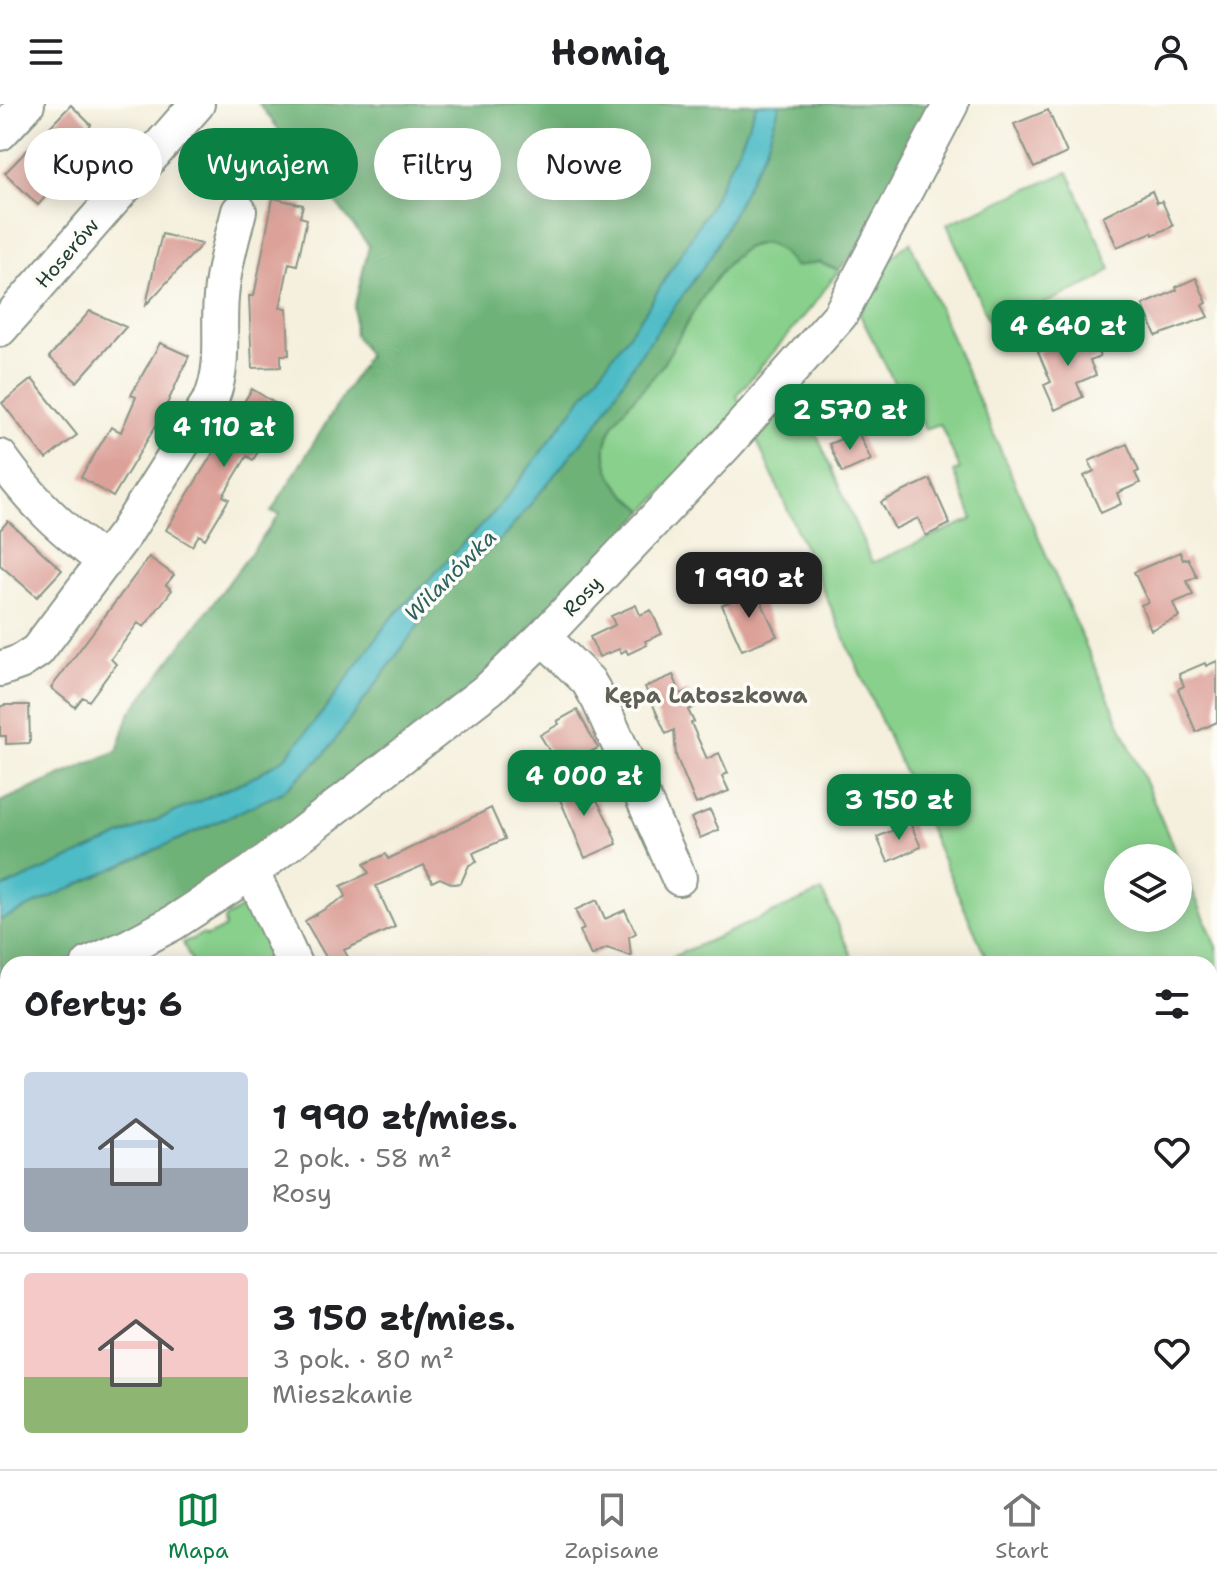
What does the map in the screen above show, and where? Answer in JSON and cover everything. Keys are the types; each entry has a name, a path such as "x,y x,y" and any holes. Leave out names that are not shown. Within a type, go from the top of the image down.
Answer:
{"street":[{"path":"0,133 27,104"},
{"name":"Hoserów","path":"0,329 197,104"},
{"name":"Rosy","path":"107,956 173,923 252,872 490,688 543,637 727,443 840,315 951,104"},
{"path":"0,669 20,662 37,651 105,562 185,443 216,387 222,360 221,298 239,211"},
{"path":"0,457 20,485 55,523 105,562"},
{"path":"543,637 588,681 599,700 679,878"},
{"path":"252,872 290,956"}],"green space":[{"path":"259,104 757,104 709,208 645,312 499,507 388,622 286,757 250,779 0,889 0,802 117,751 129,715 280,514 271,512 368,355 354,334 354,308 369,246 333,200 358,200 358,128 278,128"},
{"path":"780,104 938,104 856,250 839,270 818,262 795,267 776,248 764,243 750,246 725,267 701,300 661,367 620,414 609,434 606,457 611,475 645,511 495,670 415,734 201,889 116,938 77,956 0,956 0,920 281,793 323,756 432,607 506,534 599,421 634,363 711,256 766,148"},
{"path":"1068,172 1111,269 1096,281 991,327 947,224"},
{"path":"910,242 1172,844 1104,844 1104,932 1192,932 1192,890 1217,947 1217,956 985,956 754,434 797,388 872,563 973,519 954,472 960,469 940,424 925,429 912,401 905,404 859,313 888,260"},
{"path":"767,243 805,263 818,262 839,270 737,395 742,408 645,511 622,491 607,466 606,445 614,422 655,375 704,295 733,257 753,245"},
{"path":"822,891 851,956 674,956"},
{"path":"256,899 282,956 189,956 183,943 225,928 224,919"}],"water":[{"name":"Wilanówka","path":"757,104 780,104 766,148 711,256 634,363 599,421 506,534 432,607 323,756 281,793 0,920 0,889 250,779 286,757 388,622 499,507 645,312 709,208"}],"building":[{"path":"71,105 91,125 89,128 49,128"},
{"path":"1048,110 1067,153 1034,168 1014,124"},
{"path":"24,153 24,191 5,173"},
{"path":"1152,191 1157,203 1162,201 1173,226 1117,247 1103,216"},
{"path":"273,200 303,205 300,217 307,219 297,265 289,263 280,308 287,308 289,355 281,355 281,367 252,368 249,296 254,296"},
{"path":"162,234 202,244 146,305 156,258"},
{"path":"1196,278 1207,303 1202,305 1208,317 1156,336 1143,305"},
{"path":"90,311 126,327 77,382 49,357"},
{"path":"1083,332 1087,340 1092,337 1100,357 1090,361 1096,375 1077,383 1083,397 1055,410 1044,385 1051,382 1038,352"},
{"path":"160,343 189,356 161,417 113,497 81,477 111,427 121,432 136,397 131,395"},
{"path":"32,379 77,435 46,459 2,403"},
{"path":"252,389 278,405 271,416 277,420 253,460 247,456 223,496 229,499 205,539 199,535 192,546 166,530"},
{"path":"858,432 871,460 842,473 829,444"},
{"path":"1127,444 1139,471 1135,473 1140,483 1117,493 1121,504 1101,513 1084,476 1094,471 1089,461"},
{"path":"930,479 950,524 926,536 918,518 895,529 881,502"},
{"path":"8,521 62,570 37,597 0,565 0,530"},
{"path":"1180,552 1183,560 1188,558 1197,577 1187,581 1193,595 1173,603 1179,617 1151,630 1141,605 1148,602 1134,572"},
{"path":"149,557 174,575 166,585 172,590 144,627 138,623 111,659 116,664 89,701 83,697 75,707 51,688"},
{"path":"756,590 777,636 742,650 722,605"},
{"path":"636,605 640,615 651,610 662,634 645,641 647,645 628,654 626,650 621,653 619,649 599,657 590,637 615,625 611,616"},
{"path":"1217,661 1217,722 1196,732 1178,689 1184,686 1179,674"},
{"path":"673,675 681,694 688,691 695,707 688,710 694,722 691,723 707,759 719,753 728,773 722,776 729,791 696,804 676,756 674,730 666,734 645,687"},
{"path":"29,705 30,743 6,744 6,736 0,736 0,707"},
{"path":"577,710 598,748 581,757 579,753 558,765 540,735"},
{"path":"563,769 582,807 597,800 617,844 585,858 550,776"},
{"path":"491,808 505,839 473,853 477,862 469,865 461,883 453,884 440,878 432,882 424,865 376,886 395,927 344,950 347,956 325,956 305,921 346,896 341,886 369,873 364,864 386,854 388,859"},
{"path":"710,810 719,830 700,838 691,818"},
{"path":"910,823 921,847 888,862 877,837"},
{"path":"597,900 605,919 625,910 636,933 629,937 631,956 607,948 591,956 575,910"}],"district":[{"name":"Kępa Latoszkowa","path":"706,695"}]}
